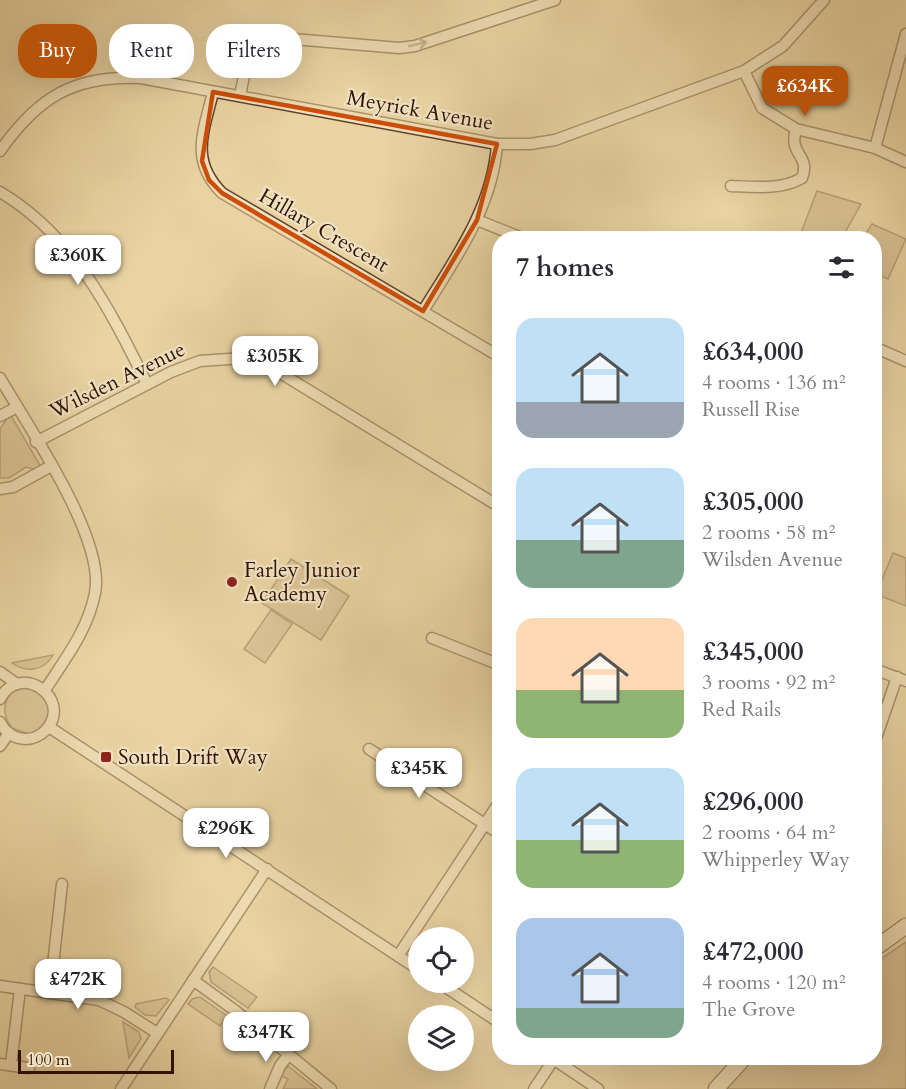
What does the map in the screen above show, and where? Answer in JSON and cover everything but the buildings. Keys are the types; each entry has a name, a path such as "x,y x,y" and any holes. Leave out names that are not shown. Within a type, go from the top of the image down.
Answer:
{"main road":[{"path":"882,944 906,926"},
{"path":"716,1089 738,1065"}],"street":[{"path":"240,96 251,40 258,36 399,48 415,46 555,0"},
{"name":"Meyrick Avenue","path":"0,152 14,131 52,96 88,81 112,77 141,78 497,144 530,144 555,140 744,71 783,46 824,0"},
{"path":"875,148 901,76 906,34"},
{"path":"744,71 762,108 796,129 875,148 906,162"},
{"name":"Hillary Crescent","path":"213,92 201,147 201,161 209,180 222,193 492,352"},
{"path":"731,186 762,187 795,183 802,178 804,161 794,149 793,141 796,129"},
{"path":"423,311 477,220 496,161 497,144"},
{"path":"0,192 39,220 90,277 147,384"},
{"path":"477,220 504,231"},
{"path":"882,351 906,362"},
{"name":"Wilsden Avenue","path":"36,442 147,384 200,361 243,358 264,363 492,502"},
{"path":"0,378 78,516 93,556 96,590 87,623 45,690"},
{"path":"0,416 16,406"},
{"path":"0,489 13,487 51,466"},
{"path":"432,638 492,663"},
{"path":"0,672 17,684"},
{"path":"882,672 902,679 882,725"},
{"path":"0,699 9,688 17,684 32,683 45,690 53,704 49,727 43,733 26,739 9,733 0,722"},
{"path":"49,727 408,962"},
{"path":"0,746 9,733"},
{"path":"369,749 492,830"},
{"path":"398,956 492,813"},
{"path":"121,1089 267,869"},
{"path":"50,992 62,884"},
{"path":"193,980 331,1089"},
{"path":"0,986 99,1000 124,1012 157,1033"},
{"path":"20,988 6,1065 29,1068"},
{"path":"455,993 492,1018"},
{"path":"270,1089 280,1066 289,1054"},
{"path":"534,1089 549,1065"},
{"path":"563,1065 598,1089"}],"highlighted area":[{"path":"213,92 497,144 477,220 423,311 222,193 209,180 202,161"}],"shaded area":[{"path":"817,191 861,204 846,231 802,231"},
{"path":"872,224 906,239 888,279 882,276 882,231 868,231"},
{"path":"10,414 41,467 37,470 26,467 9,478 0,478 0,429"},
{"path":"893,553 906,558 906,606 882,596 882,580"},
{"path":"291,559 349,596 321,640 262,603"},
{"path":"271,610 292,624 265,663 244,649"},
{"path":"53,655 45,664 34,669 23,668 12,663"},
{"path":"21,687 39,689 52,709 40,730 29,734 12,728 5,711 10,695"},
{"path":"906,942 906,1089 726,1089 747,1065 882,1065 882,958"},
{"path":"213,967 257,997 248,1008 211,982 209,972"},
{"path":"200,997 227,1016 220,1026 188,1004 192,999"},
{"path":"166,998 169,1000 156,1016 145,1015 135,1007 136,1004"},
{"path":"123,1022 139,1032 141,1039 129,1058"},
{"path":"288,1066 317,1089 283,1089 288,1079 280,1075"}],"place":[{"name":"Farley Junior Academy","path":"232,582"},
{"name":"South Drift Way","path":"106,757"}]}
